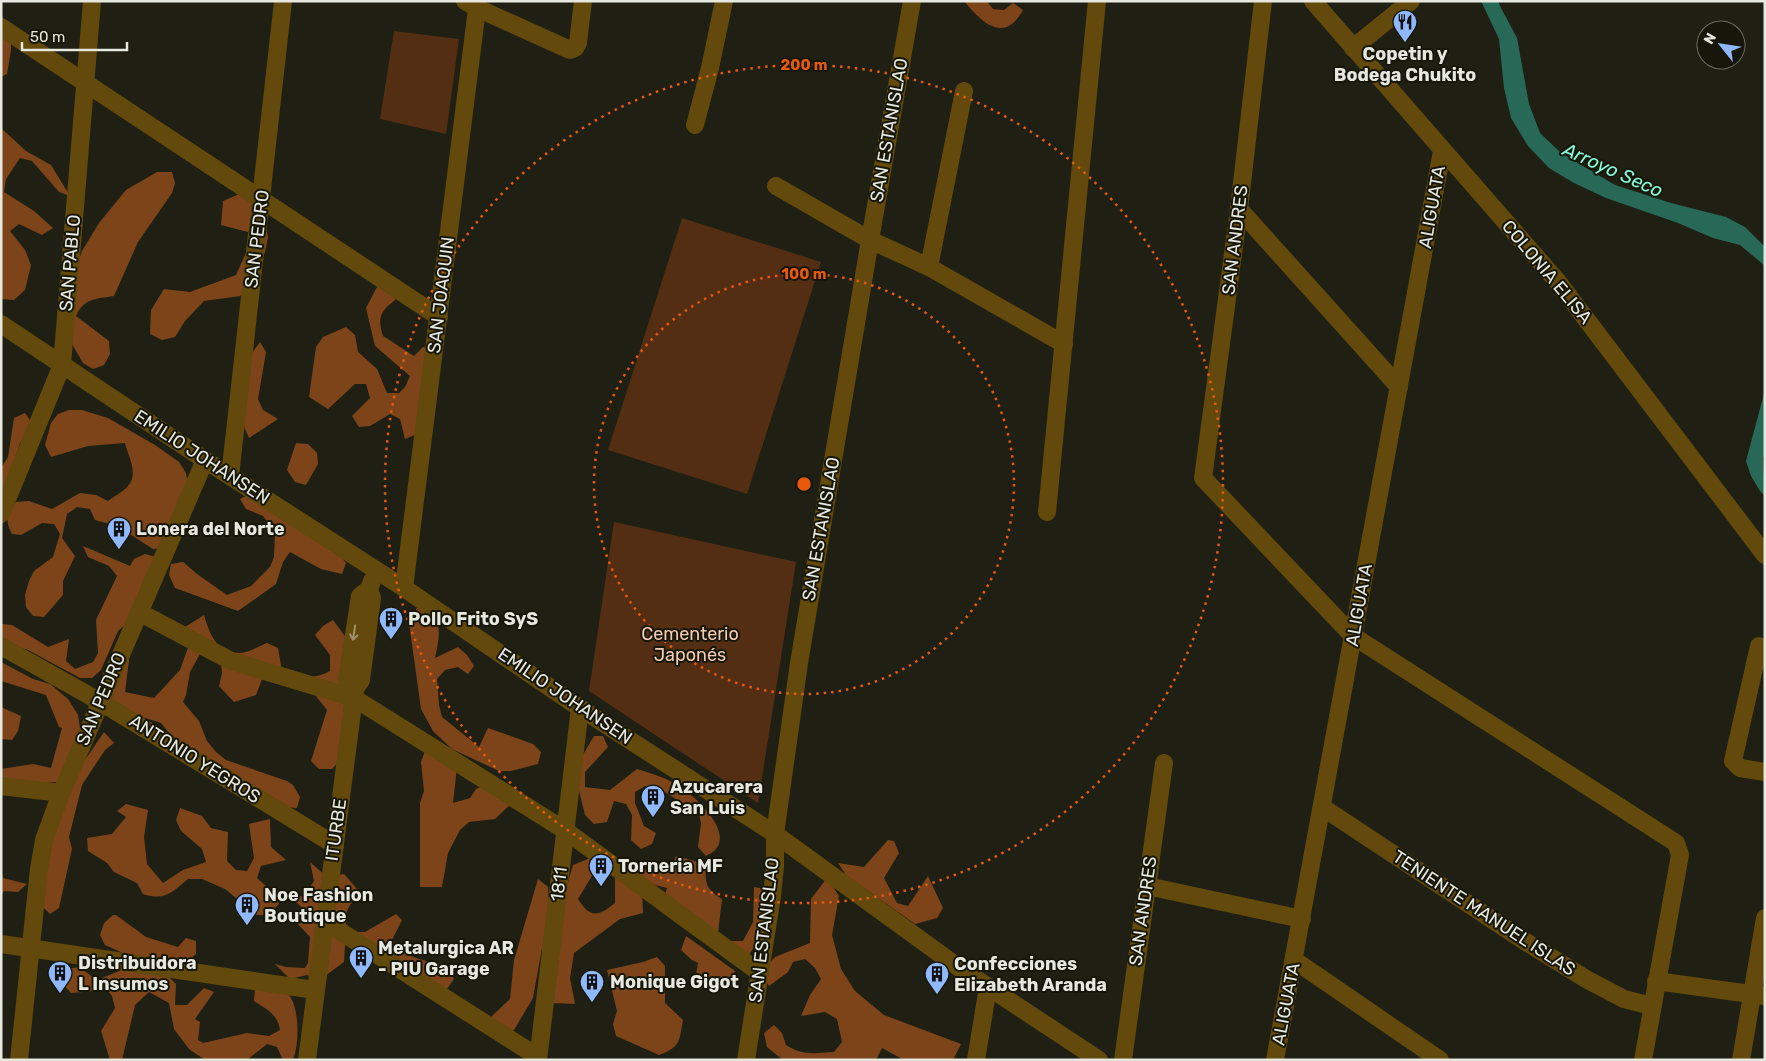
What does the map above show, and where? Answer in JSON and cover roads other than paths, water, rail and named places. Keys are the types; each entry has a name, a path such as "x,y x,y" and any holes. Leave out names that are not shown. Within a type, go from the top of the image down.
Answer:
{"street":[{"name":"SAN PABLO","path":"1,514 62,365 92,1"},
{"name":"SAN PEDRO","path":"230,476 283,1"},
{"path":"473,4 570,50 575,48 578,43 583,1"},
{"path":"694,125 710,68 724,1"},
{"name":"SAN ESTANISLAO","path":"746,1060 774,881 775,834 798,663 912,1"},
{"path":"1047,512 1097,1"},
{"name":"SAN ANDRES","path":"1263,1 1239,209 1203,478 1353,636"},
{"name":"COLONIA ELISA","path":"1313,1 1558,282 1765,555"},
{"path":"1353,48 1411,1"},
{"name":"SAN JOAQUIN","path":"404,588 439,317 473,4"},
{"path":"1,27 439,317"},
{"path":"929,267 964,91"},
{"name":"ALIGUATA","path":"1275,1060 1442,151"},
{"path":"776,186 870,240 929,267 1064,344"},
{"path":"1239,209 1399,387"},
{"name":"EMILIO JOHANSEN","path":"1,324 205,460 404,588 580,708 775,834 988,987 1100,1060"},
{"name":"SAN PEDRO","path":"18,1060 44,840 99,701 205,460"},
{"name":"ITURBE","path":"307,1060 354,694 347,680 360,596 369,589 376,570"},
{"path":"139,612 231,661 354,694 566,831 760,973"},
{"path":"1353,636 1676,843 1680,854 1643,1060"},
{"name":"ANTONIO YEGROS","path":"1,646 99,701 334,845"},
{"path":"1759,646 1733,761 1740,768 1765,772"},
{"name":"1811","path":"538,1058 580,708"},
{"name":"SAN ANDRES","path":"1123,1060 1164,763"},
{"path":"1,786 61,793"},
{"name":"TENIENTE MANUEL ISLAS","path":"1322,807 1586,979 1624,999 1652,1006"},
{"path":"1147,886 1302,919"},
{"path":"1741,1060 1758,995 1765,918"},
{"path":"324,921 538,1058"},
{"path":"1,944 315,990"},
{"path":"1294,960 1440,1060"},
{"path":"1656,981 1758,995"},
{"path":"976,1060 988,987"}],"water":[{"path":"1481,1 1498,1 1517,38 1529,104 1540,133 1561,153 1615,185 1671,203 1726,217 1745,227 1765,247 1765,266 1740,245 1713,238 1678,223 1606,198 1574,183 1549,168 1528,146 1511,118 1504,88 1499,39"},
{"path":"1765,390 1765,454 1763,458 1765,496 1751,476 1746,461"}],"place":[{"name":"Copetin y Bodega Chukito","path":"1405,43"},
{"name":"Lonera del Norte","path":"119,550"},
{"name":"Pollo Frito SyS","path":"391,640"},
{"name":"Azucarera San Luis","path":"653,818"},
{"name":"Torneria MF","path":"601,887"},
{"name":"Noe Fashion Boutique","path":"247,926"},
{"name":"Metalurgica AR - PIU Garage","path":"361,979"},
{"name":"Distribuidora L Insumos","path":"60,994"},
{"name":"Confecciones Elizabeth Aranda","path":"937,995"},
{"name":"Monique Gigot","path":"592,1003"}],"water label":[{"name":"Arroyo Seco","path":"1613,170"}],"park label":[{"name":"Cementerio Japonés","path":"690,644"}]}
